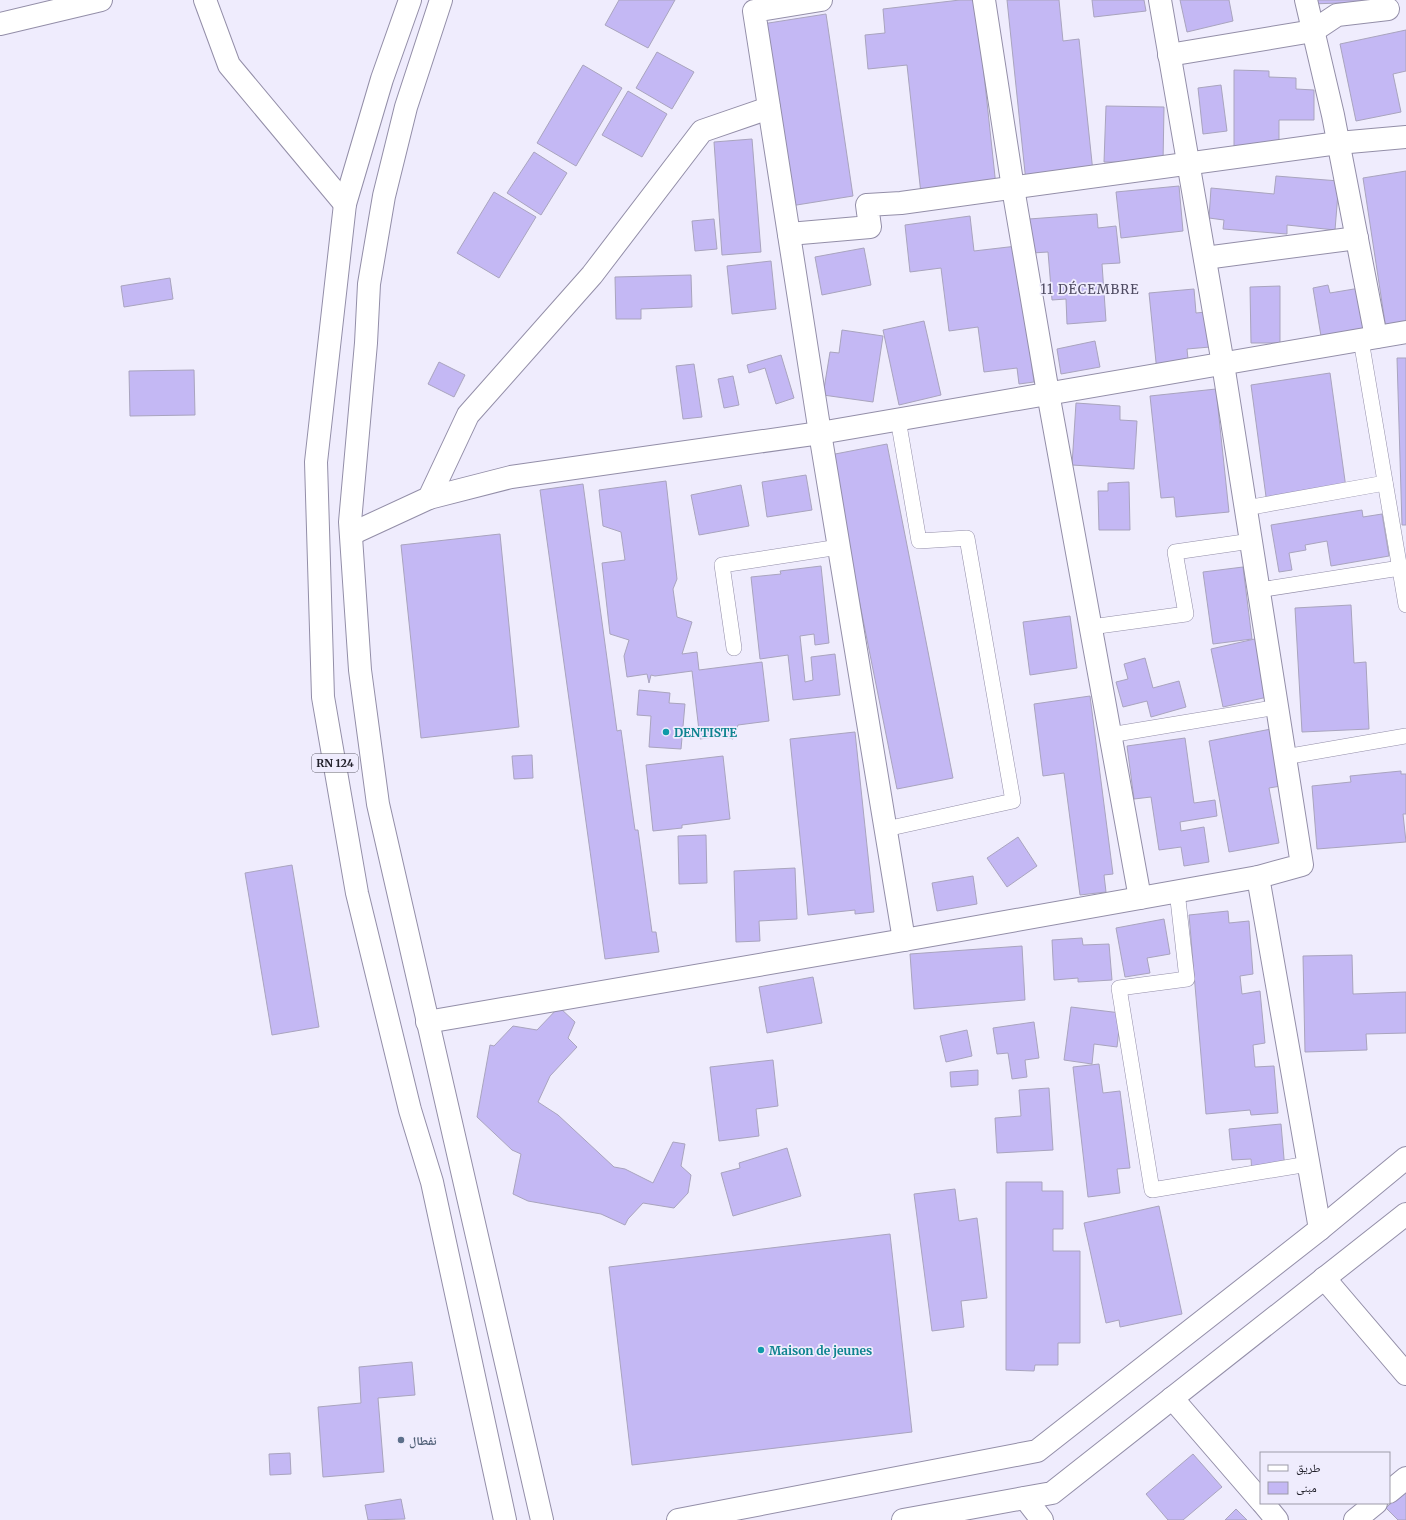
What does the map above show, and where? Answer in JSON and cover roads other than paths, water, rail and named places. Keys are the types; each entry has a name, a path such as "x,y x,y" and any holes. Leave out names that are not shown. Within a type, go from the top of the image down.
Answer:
{"street":[{"path":"0,24 101,0"},
{"path":"205,0 229,65 345,204"},
{"name":"RN 124","path":"410,0 382,79 345,204 316,462 323,697 356,893 410,1110 432,1182 504,1520"},
{"name":"RN 124","path":"441,0 406,107 384,196 369,284 366,343 350,534 360,670 378,804 542,1520"},
{"path":"822,0 754,11 820,433 904,940"},
{"path":"984,0 1013,188 1048,393 1140,898"},
{"path":"427,1022 904,940 1258,877 1302,866 1224,364 1160,0"},
{"path":"1306,0 1338,143 1357,238 1368,338"},
{"path":"1169,55 1313,32 1337,15 1388,8"},
{"path":"429,498 468,415 592,275 702,131 769,108"},
{"path":"789,234 870,227 867,205 901,203 1338,143 1406,138"},
{"path":"1205,258 1357,238"},
{"path":"336,280 369,284"},
{"path":"350,534 429,498 511,477 820,433 1406,332"},
{"path":"1258,877 1320,1229"},
{"path":"678,1520 1037,1451 1320,1229 1406,1158"},
{"path":"903,1520 1052,1493 1406,1214"},
{"path":"1324,1278 1406,1374"},
{"path":"1172,1398 1260,1500"},
{"path":"1390,1491 1406,1478"},
{"path":"1025,1498 1042,1520"},
{"path":"1264,1504 1277,1520"}],"lane":[{"path":"1368,338 1385,483 1406,605"},
{"path":"886,829 1013,801 967,538 919,541 898,419"},
{"path":"1246,508 1385,483"},
{"path":"1091,627 1186,614 1175,552 1251,542"},
{"path":"734,648 722,564 839,547"},
{"path":"1259,590 1400,568"},
{"path":"1110,735 1278,706"},
{"path":"1286,757 1406,736"},
{"path":"1177,891 1187,978 1119,988 1152,1190 1308,1164"}],"place":[{"name":"DENTISTE","path":"666,732"},
{"name":"Maison de jeunes","path":"761,1350"},
{"name":"نفطال","path":"401,1440"}],"district":[{"name":"11 DÉCEMBRE","path":"1090,289"}]}
